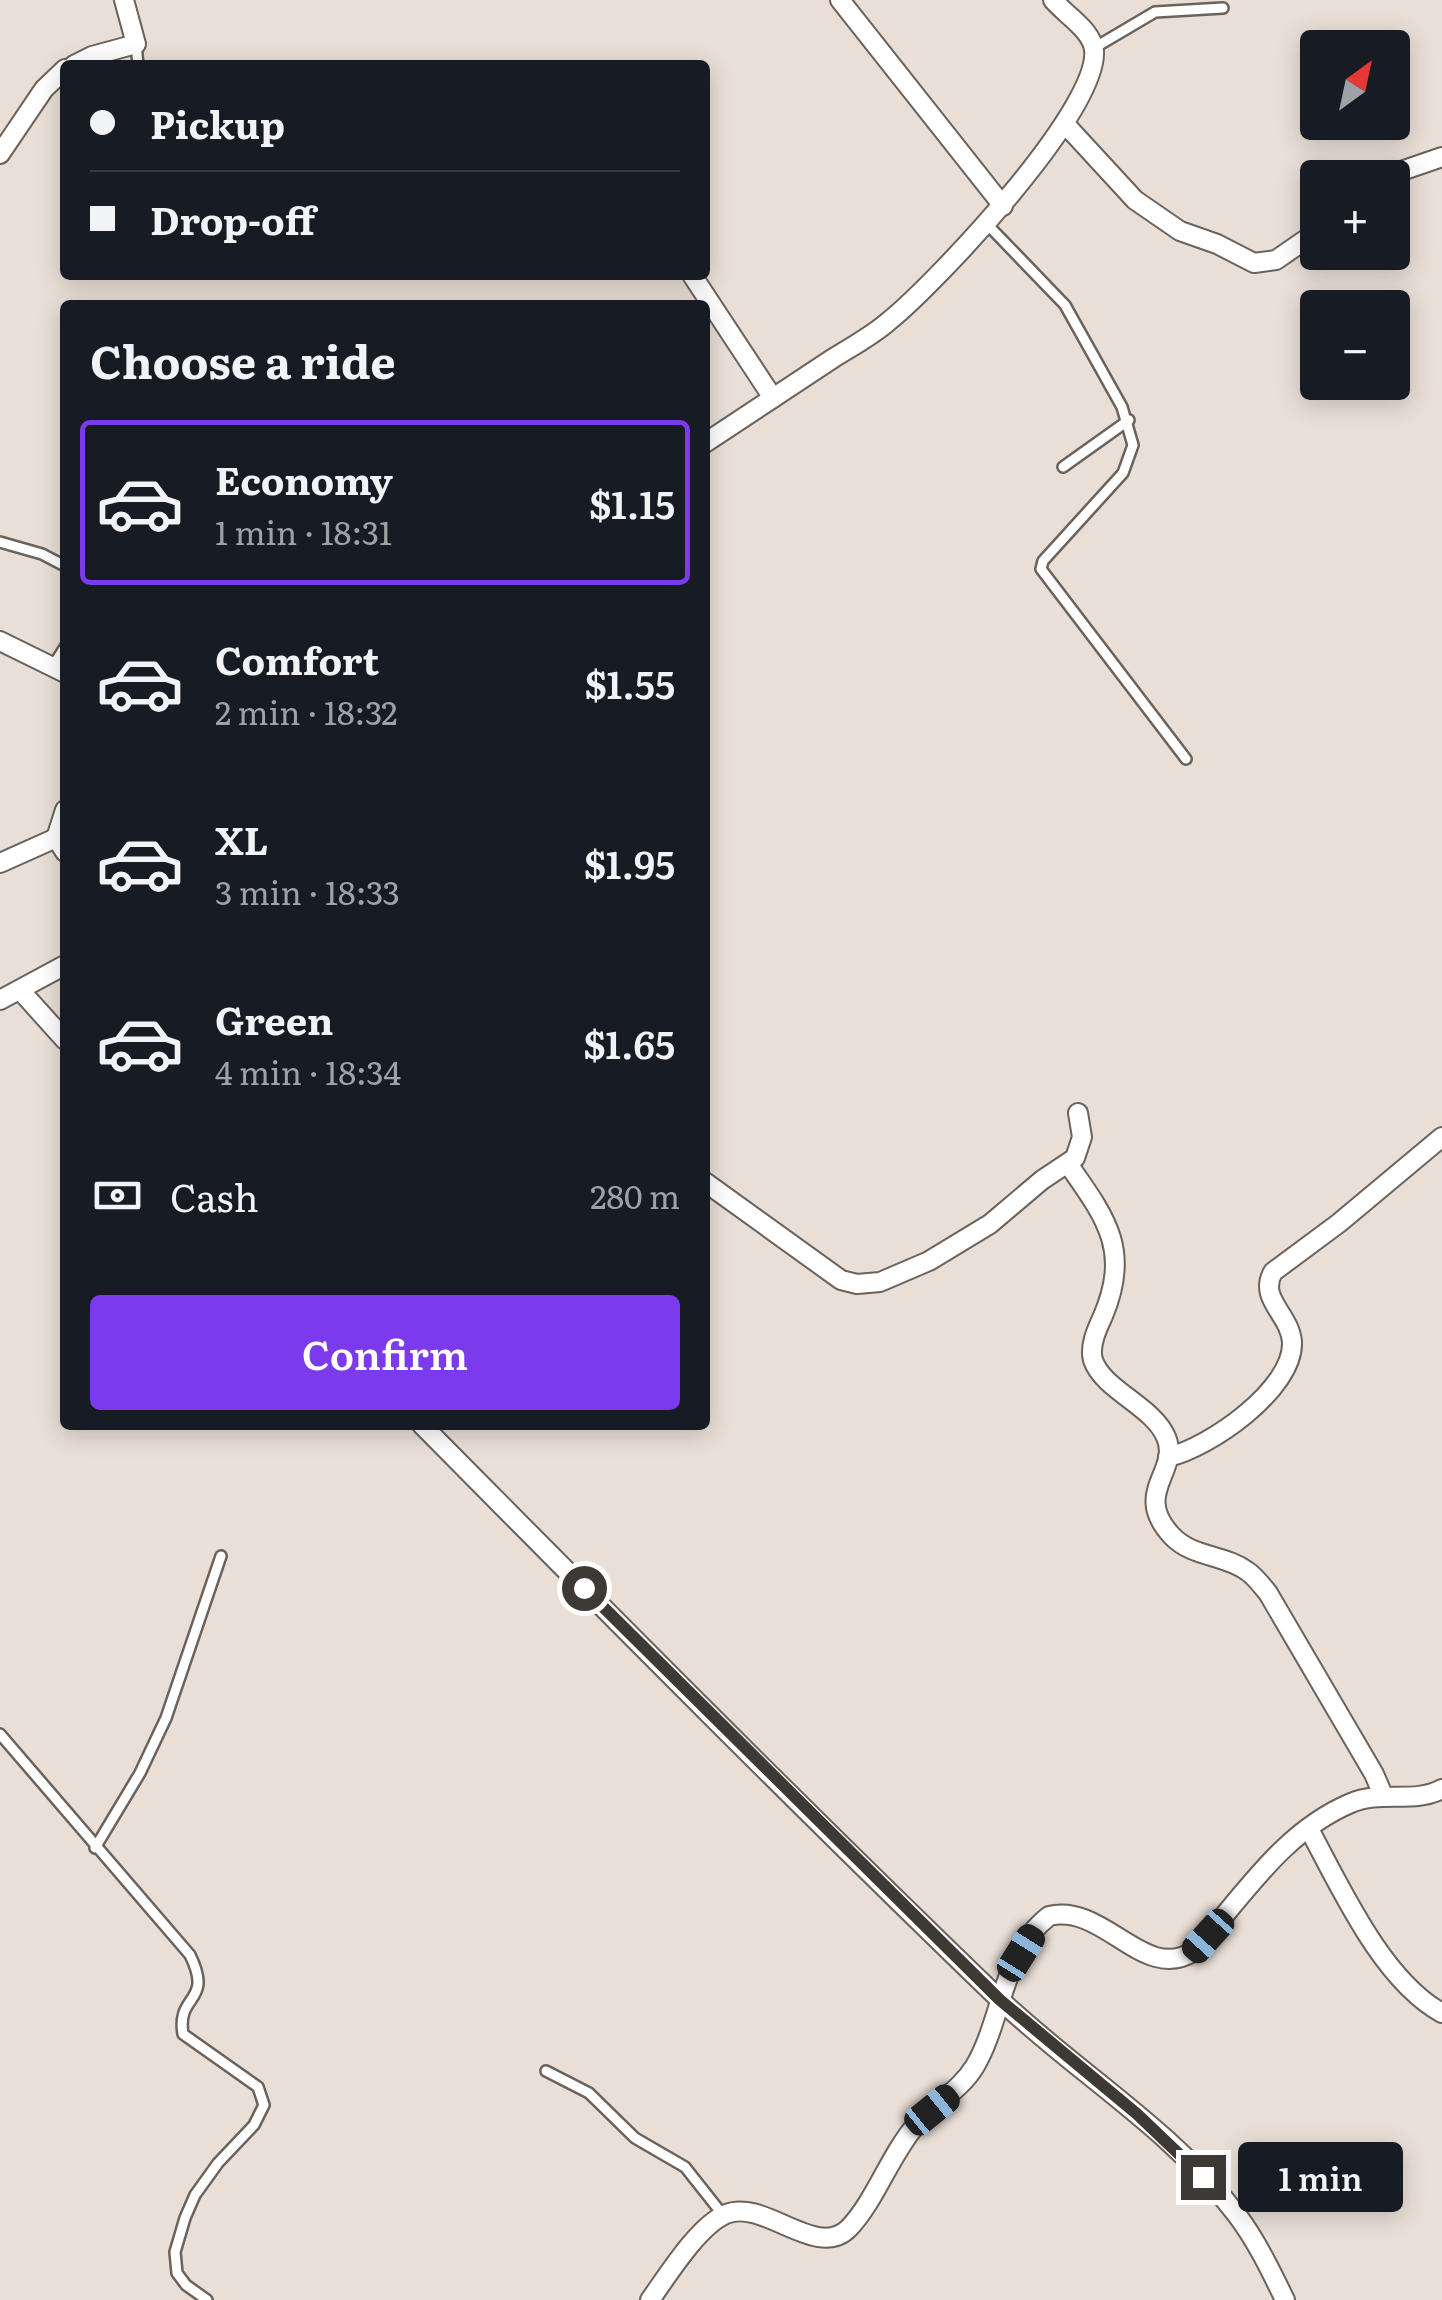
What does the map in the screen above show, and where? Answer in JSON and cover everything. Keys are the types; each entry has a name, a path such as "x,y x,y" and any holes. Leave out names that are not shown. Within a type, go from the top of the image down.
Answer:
{"street":[{"path":"84,60 136,44 124,0"},
{"path":"840,0 1003,206"},
{"path":"710,440 890,321 1003,206 1065,124 1092,62 1094,48 1088,35 1053,0"},
{"path":"0,154 44,89 60,74"},
{"path":"1065,124 1118,184 1180,231 1254,264 1276,260 1300,243"},
{"path":"1410,168 1442,157"},
{"path":"710,302 773,398"},
{"path":"0,641 59,670"},
{"path":"0,863 60,845"},
{"path":"0,1000 60,968"},
{"path":"20,990 60,1034"},
{"path":"710,1186 841,1280 857,1284 880,1282 928,1261 990,1224 1042,1180 1068,1164 1081,1148 1078,1113"},
{"path":"1168,1457 1206,1442 1245,1414 1285,1374 1292,1338 1269,1296 1266,1284 1273,1272 1339,1224 1442,1137"},
{"path":"1068,1164 1101,1210 1111,1230 1116,1256 1111,1297 1094,1338 1092,1358 1101,1372 1156,1420 1168,1440 1168,1457 1154,1497 1158,1518 1174,1538 1197,1554 1227,1560 1249,1572 1268,1593 1374,1774 1382,1795"},
{"path":"427,1430 1000,2000 1137,2114 1220,2194 1252,2236 1285,2300"},
{"path":"650,2300 678,2262 724,2215 748,2212 816,2237 828,2238 848,2229 916,2124 973,2070 1012,1968 1049,1916 1070,1914 1084,1919 1163,1960 1184,1958 1208,1936 1262,1868 1309,1829 1352,1803 1382,1795 1418,1796 1442,1789"},
{"path":"1309,1829 1344,1892 1407,1988 1442,2013"}],"lane":[{"path":"1094,48 1156,12 1224,8"},
{"path":"136,44 138,60"},
{"path":"986,223 1065,306 1129,420 1133,444 1129,464 1043,561 1041,569 1186,759"},
{"path":"1063,468 1129,420"},
{"path":"0,542 60,563"},
{"path":"95,1848 140,1773 166,1718 220,1556"},
{"path":"0,1734 190,1955 200,1976 199,1987 180,2019 182,2034 258,2087 264,2105 254,2126 194,2195 176,2252 177,2273 207,2300"},
{"path":"546,2071 589,2093 635,2138 684,2167 724,2215"}],"route":[{"path":"584,1588 1000,2000 1137,2114 1203,2177"}]}
